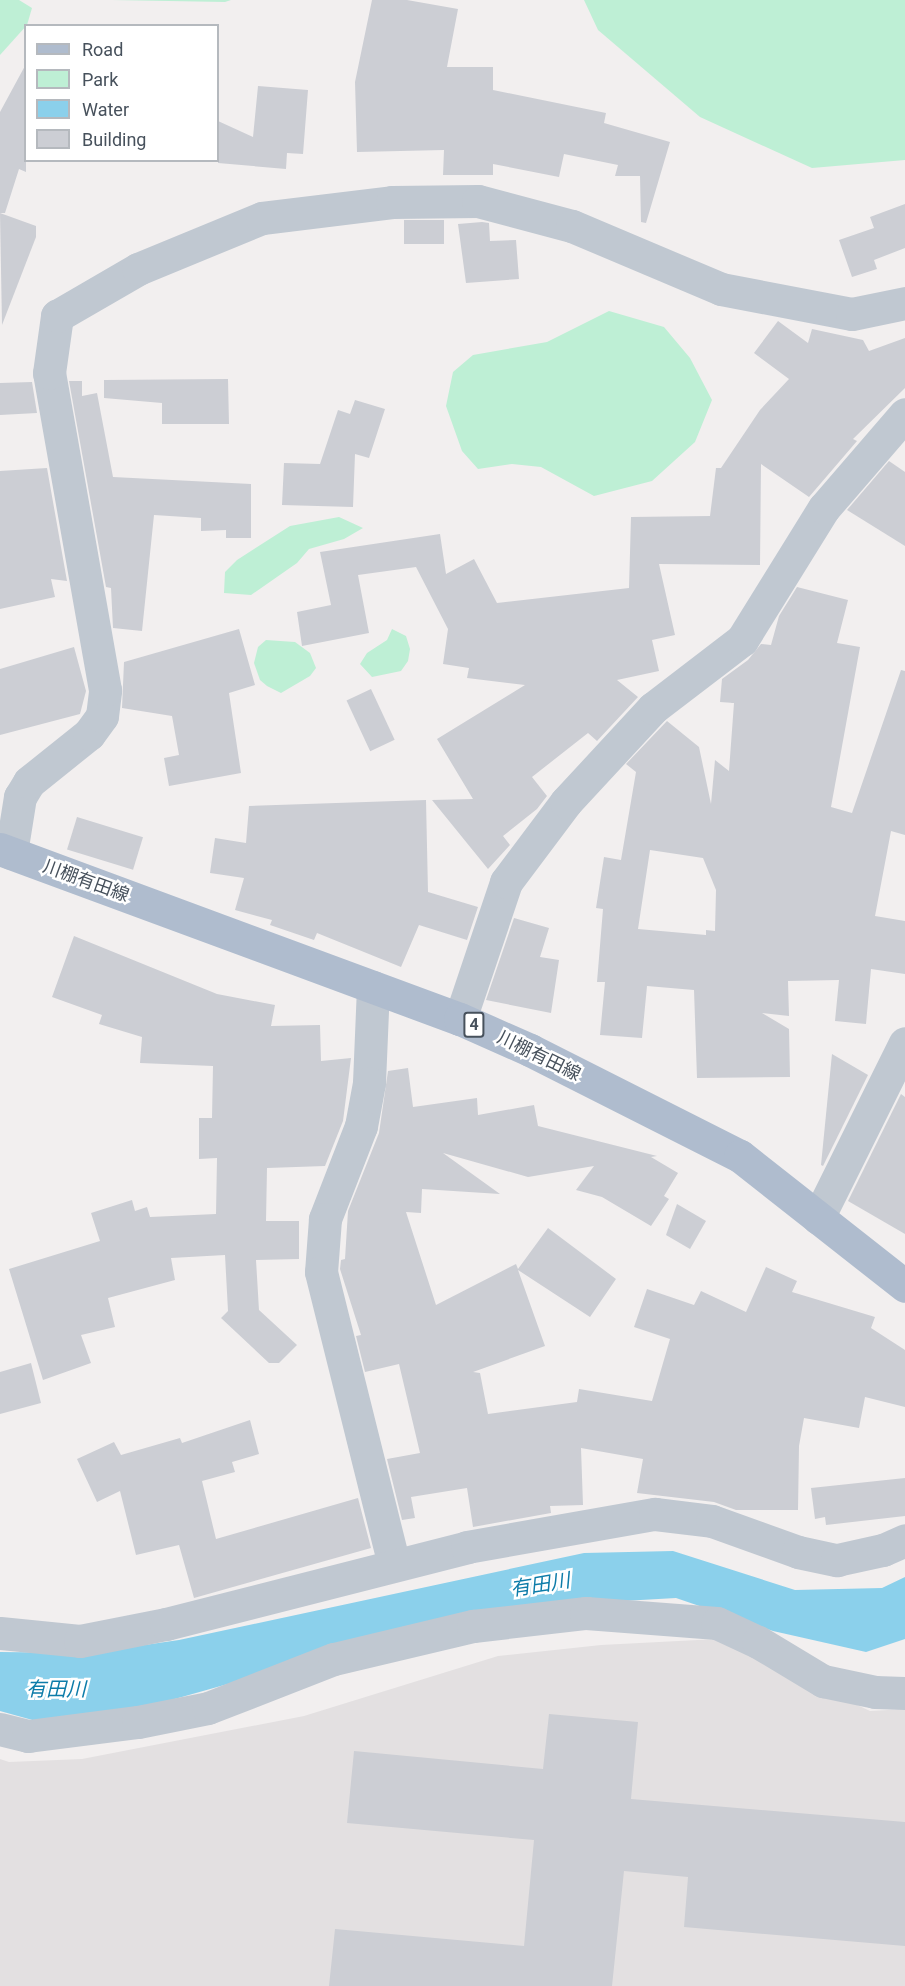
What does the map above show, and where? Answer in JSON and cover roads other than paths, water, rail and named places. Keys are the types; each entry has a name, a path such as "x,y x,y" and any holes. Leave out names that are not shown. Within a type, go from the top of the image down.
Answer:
{"main road":[{"name":"川棚有田線","path":"6,851 460,1019 740,1156 905,1286"}],"street":[{"path":"6,851 20,796 30,782 89,734 102,716 105,690 49,374 57,316 138,269 262,218 392,202 478,201 573,226 721,289 852,314 905,303"},
{"path":"460,1019 506,882 519,864 566,802 653,708 742,640 824,508 905,414"},
{"path":"374,987 369,1083 361,1126 325,1219 321,1272 394,1564"},
{"path":"818,1218 905,1043"},
{"path":"0,1634 80,1641 255,1602 394,1564 467,1547 655,1514 712,1521 798,1552 837,1560 883,1550 905,1540"},
{"path":"0,1728 28,1736 138,1722 208,1708 334,1659 473,1626 586,1613 717,1623 758,1642 823,1681 875,1692 905,1693"}],"water":[{"name":"有田川","path":"673,1551 795,1590 882,1588 905,1577 905,1639 866,1652 773,1631 676,1598 497,1608 143,1708 54,1726 0,1711 0,1652 89,1653 179,1640 584,1553"}]}
